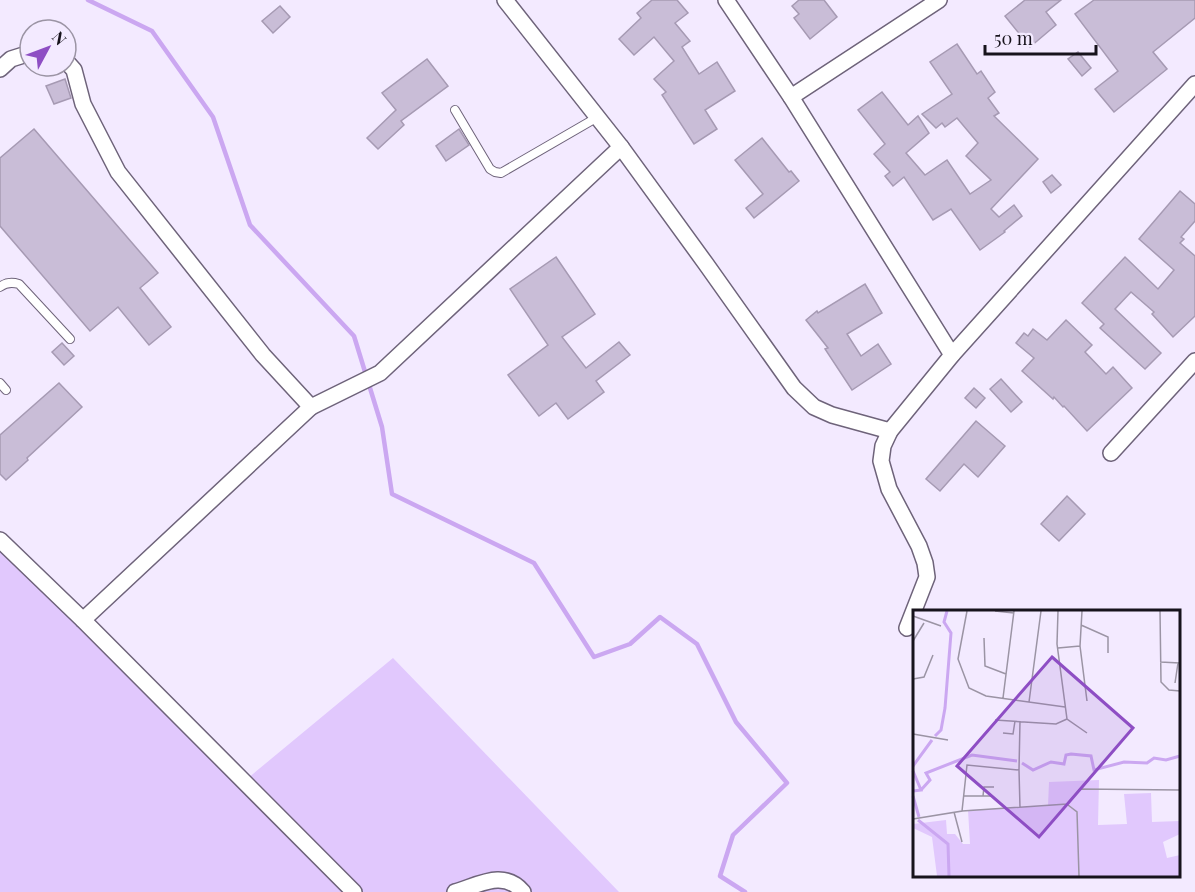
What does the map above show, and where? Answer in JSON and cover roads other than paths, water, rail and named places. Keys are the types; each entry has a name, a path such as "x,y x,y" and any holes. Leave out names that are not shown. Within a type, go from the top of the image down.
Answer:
{"street":[{"path":"505,0 621,147 794,388 814,407 832,415 890,431"},
{"path":"726,0 791,97 952,355"},
{"path":"791,97 939,0"},
{"path":"0,69 11,59 18,57"},
{"path":"76,78 83,104 118,172 263,355 317,403"},
{"path":"914,610 927,577 919,546 889,489 881,461 883,446 890,431 952,355 1195,84"},
{"path":"83,620 317,403 380,373 621,147"},
{"path":"1112,453 1195,361"},
{"path":"0,540 354,892"},
{"path":"907,628 913,613"},
{"path":"455,892 497,879 509,880 523,892"}],"lane":[{"path":"455,110 490,169 501,173 596,118"},
{"path":"0,287 13,282 19,284 70,339"}],"waterway":[{"path":"88,0 152,31 213,117 250,225 354,336 382,427 392,494 534,563 594,657 630,644 660,617 697,644 736,722 787,783 733,835 720,876 745,892"}]}
